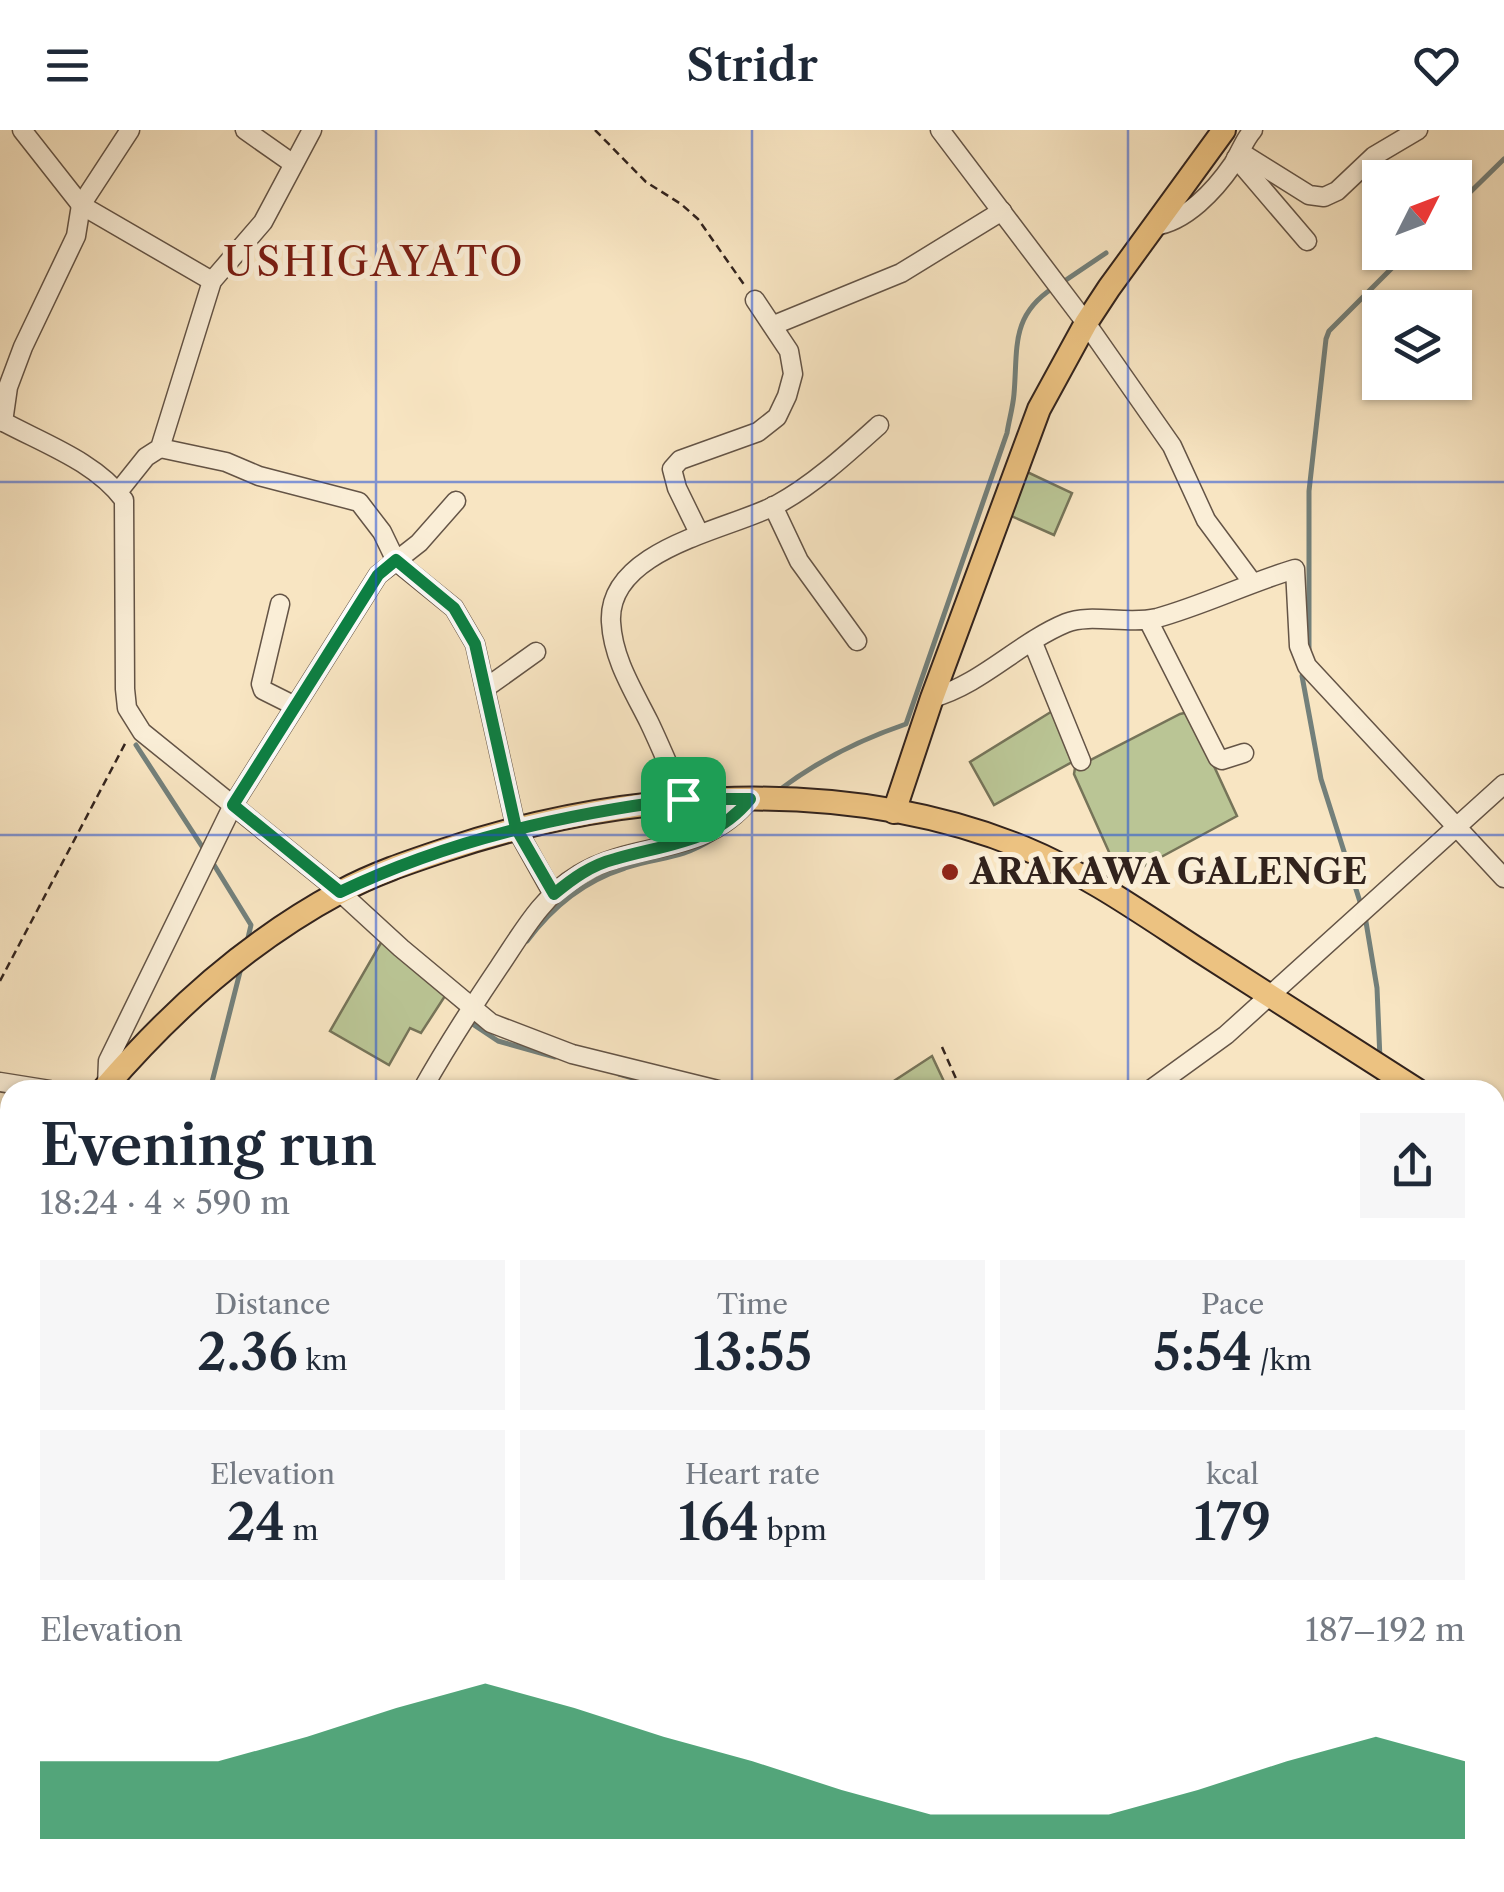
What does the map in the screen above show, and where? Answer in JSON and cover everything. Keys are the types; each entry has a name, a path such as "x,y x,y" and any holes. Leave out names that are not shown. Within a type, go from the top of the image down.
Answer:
{"main road":[{"path":"894,812 1039,408 1086,323 1224,130"},
{"path":"112,1080 166,1020 205,984 270,934 340,892 380,873 516,828 612,808 683,799 750,799 894,812 983,833 1064,866 1401,1080"}],"street":[{"path":"22,130 82,205 212,281"},
{"path":"130,130 82,205 76,236 22,347 8,387 2,421 97,472 124,500 125,688 127,708 135,725 340,892 491,1024 572,1054 677,1080"},
{"path":"245,130 292,163"},
{"path":"118,492 146,457 160,448 212,281 263,222 312,130"},
{"path":"940,130 1086,323 1172,446 1206,520 1252,582"},
{"path":"1154,226 1181,218 1212,189 1252,130"},
{"path":"1238,155 1309,195 1324,197 1337,191 1374,156 1418,130"},
{"path":"1238,155 1307,241"},
{"path":"774,325 901,273 1002,211"},
{"path":"699,533 672,469 680,460 758,432 778,417 793,374 789,351 755,300"},
{"path":"683,799 624,674 610,620 616,595 631,574 654,557 699,533 774,506 879,425"},
{"path":"160,448 226,462 259,476 359,502 382,532 396,560 454,608 475,644 516,828 554,894"},
{"path":"106,1080 108,1061 233,805 378,575 420,543 456,501"},
{"path":"774,506 799,561 857,641"},
{"path":"932,698 961,688 1068,622 1148,620 1295,569 1304,658 1504,878"},
{"path":"280,604 260,684 293,706"},
{"path":"1148,620 1218,758 1244,753"},
{"path":"1033,642 1080,761"},
{"path":"487,688 536,652"},
{"path":"1165,1080 1270,996 1504,784"},
{"path":"428,1080 470,1008 530,920 554,894 578,874 612,859 686,843 712,832 738,814 750,799"}],"path":[{"path":"595,130 636,174 698,220 755,300"},
{"path":"0,982 135,725"},
{"path":"942,1047 957,1080"}],"green space":[{"path":"1025,471 1072,493 1054,535 1009,515"},
{"path":"1054,710 1074,761 994,805 970,762"},
{"path":"1189,712 1237,816 1124,877 1118,872 1074,774 1075,768"},
{"path":"382,941 445,996 421,1033 410,1028 389,1065 330,1031"},
{"path":"932,1056 943,1080 895,1080"}],"waterway":[{"path":"1472,190 1504,159"},
{"path":"1063,282 1106,253"},
{"path":"1309,655 1309,491 1326,339 1329,331 1390,270"},
{"path":"778,791 839,752 906,724 1007,433 1023,322 1029,310 1053,288"},
{"path":"1304,670 1321,779 1361,905"},
{"path":"136,745 205,851"},
{"path":"527,941 558,906 596,880 625,868 679,855 713,839"},
{"path":"211,860 251,925 247,942"},
{"path":"1365,916 1377,988 1380,1059"},
{"path":"213,1080 241,968"},
{"path":"473,1021 498,1041 555,1057"},
{"path":"619,1074 640,1080"},
{"path":"1379,1075 1379,1080"}],"place":[{"name":"ARAKAWA GALENGE","path":"950,872"}],"district":[{"name":"USHIGAYATO","path":"374,262"}],"route":[{"path":"683,799 612,808 516,828 380,873 340,892 233,805 378,575 396,560 454,608 475,644 516,828 554,894 578,874 612,859 686,843 712,832 738,814 750,799 683,799"}]}
